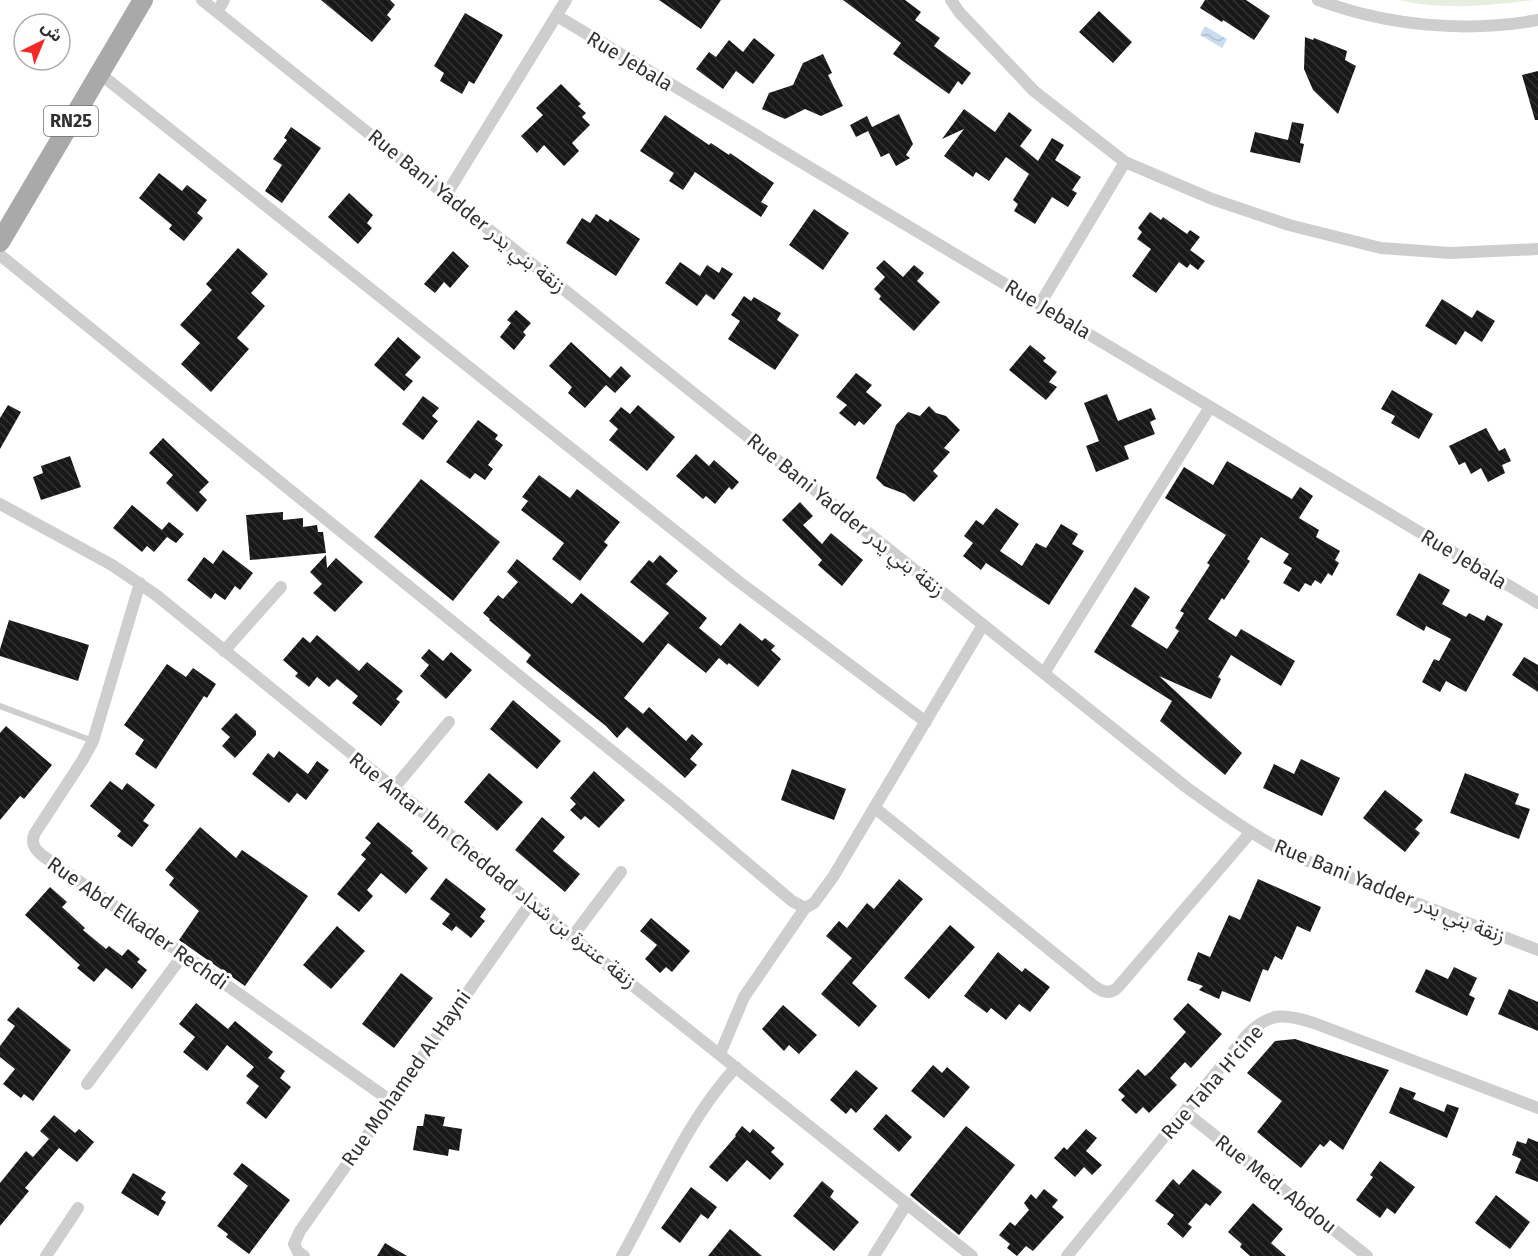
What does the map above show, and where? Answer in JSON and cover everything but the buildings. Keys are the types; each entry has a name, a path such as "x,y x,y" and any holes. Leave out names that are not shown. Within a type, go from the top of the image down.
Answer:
{"main road":[{"name":"RN25","path":"0,242 142,0"}],"street":[{"name":"Rue Bani Yadder زنقة بني يدر","path":"202,0 1186,787 1250,833 1310,863 1538,950"},
{"path":"217,12 224,0"},
{"path":"446,195 566,0"},
{"path":"951,0 959,12 1034,91 1125,162 1212,199 1289,225 1381,248 1450,253 1538,249"},
{"path":"1318,0 1405,22 1495,26 1538,20"},
{"name":"Rue Jebala","path":"556,16 1538,603"},
{"path":"99,73 738,581 926,722"},
{"path":"1040,304 1125,162"},
{"path":"0,255 675,802 792,901 805,908"},
{"path":"1044,673 1210,407"},
{"name":"Rue Antar Ibn Cheddad زنقة عنترة بن شداد","path":"0,504 140,583 394,788 573,937 972,1256"},
{"name":"Rue Abd Elkader Rechdi","path":"140,583 93,741 35,833 34,846 43,856 391,1101"},
{"path":"224,651 281,587"},
{"path":"720,1054 744,997 805,908 814,903 829,883 983,625"},
{"path":"394,788 449,722"},
{"path":"875,808 1082,976 1103,992 1109,993 1114,992 1250,833"},
{"path":"573,937 621,872"},
{"name":"Rue Mohamed Al Hayni","path":"304,1256 295,1247 296,1237 532,901"},
{"path":"87,1084 183,955"},
{"name":"Rue Taha H'cine","path":"1067,1256 1252,1030 1268,1019 1279,1016 1314,1023 1538,1108"},
{"path":"622,1256 678,1150 708,1101 736,1067"},
{"name":"Rue Med. Abdou","path":"1185,1112 1367,1256"},
{"path":"874,1256 907,1203"},
{"path":"46,1256 78,1208"}],"lane":[{"path":"0,706 93,741"}],"green space":[{"path":"1399,0 1535,0 1451,6"}],"water":[{"path":"1205,26 1227,39 1222,48 1200,35"}]}
